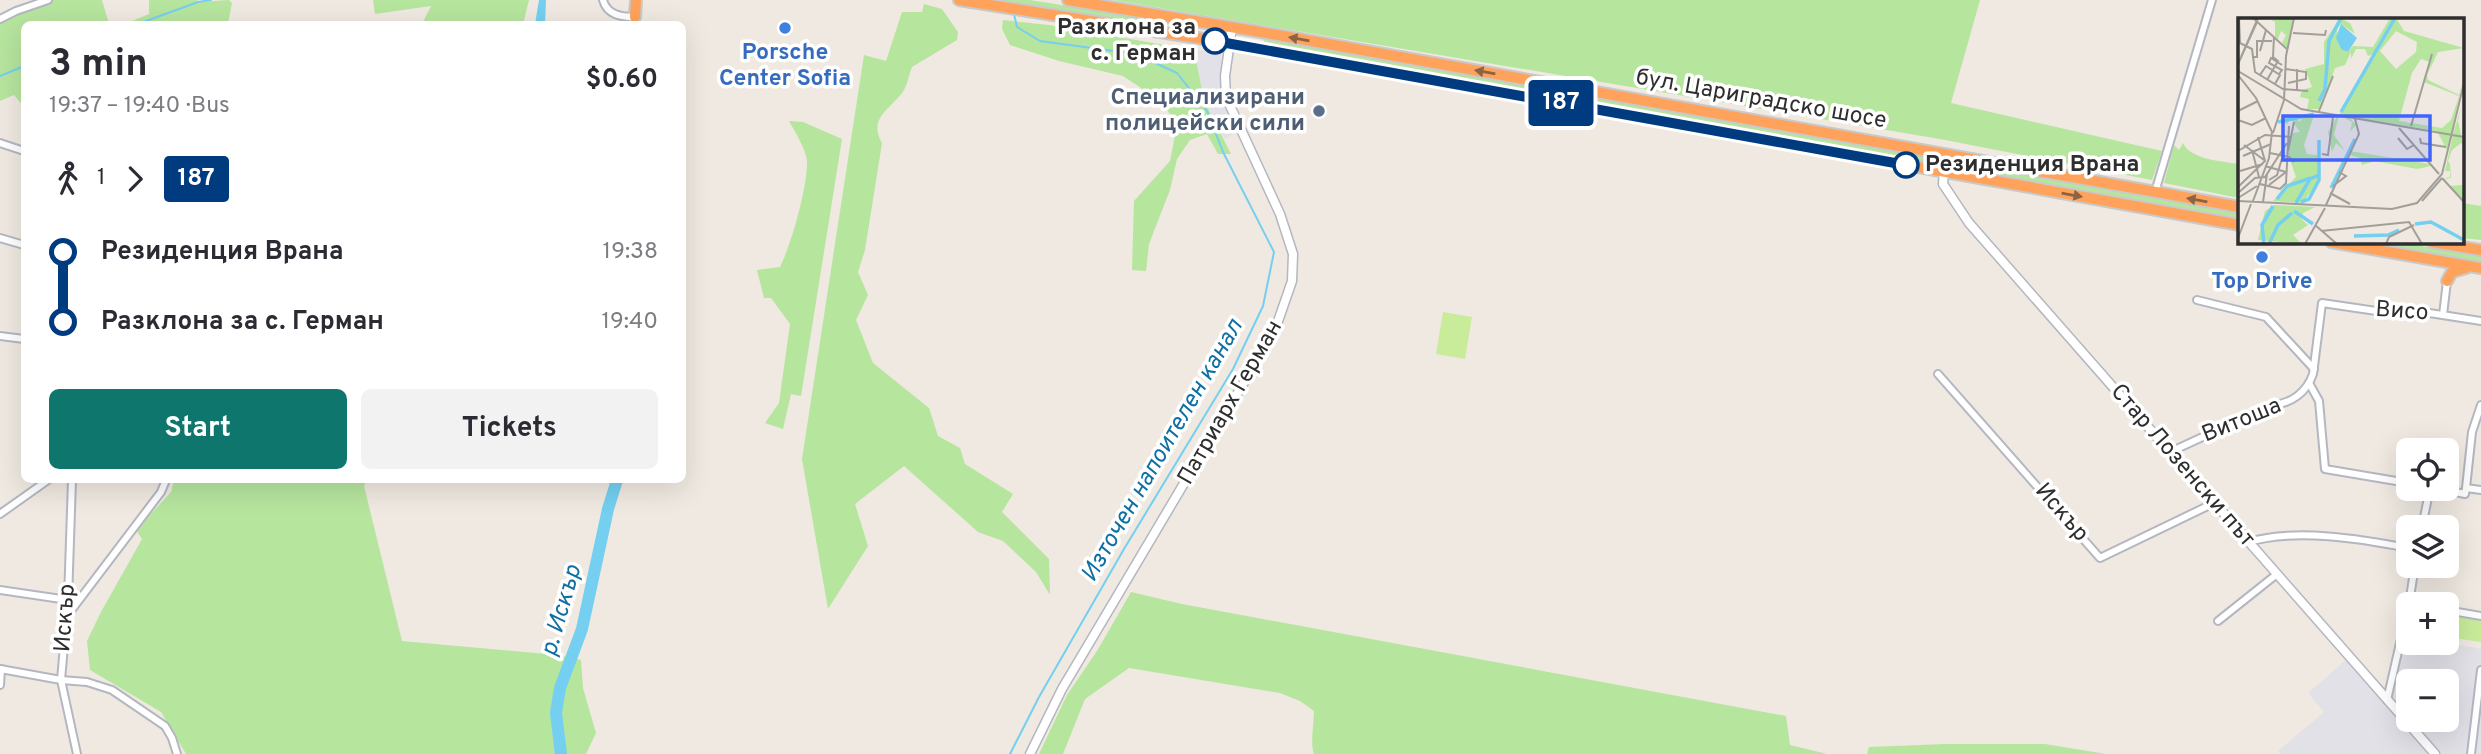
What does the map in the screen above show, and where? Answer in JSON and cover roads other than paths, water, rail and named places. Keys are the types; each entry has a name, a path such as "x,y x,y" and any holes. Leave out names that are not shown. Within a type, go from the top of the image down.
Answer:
{"highway":[{"path":"635,21 636,0"},
{"name":"бул. Цариградско шосе","path":"959,0 1229,43 2238,225"},
{"name":"бул. Цариградско шосе","path":"1068,0 2238,207"},
{"path":"2337,243 2477,268"},
{"path":"2438,243 2481,250"},
{"path":"2430,259 2445,270 2447,281"},
{"path":"2447,281 2452,272 2477,268"}],"street":[{"path":"0,19 48,0"},
{"path":"603,0 605,7 614,14 635,21"},
{"path":"2155,192 2211,0"},
{"name":"Патриарх Герман","path":"1030,754 1062,689 1275,330 1287,297 1293,265 1290,241 1270,190 1226,97 1225,76 1232,27"},
{"path":"0,143 21,150"},
{"name":"Стар Лозенски път","path":"1944,171 1943,184 1969,223 2435,754"},
{"path":"0,238 21,244"},
{"path":"2443,315 2447,281"},
{"path":"2197,300 2266,317 2314,369 2309,383 2319,401 2325,469 2396,481"},
{"name":"Висо","path":"2314,369 2322,303 2390,313 2417,312 2481,321"},
{"path":"0,336 21,339"},
{"name":"Искър","path":"1938,374 2100,558 2214,503"},
{"name":"Витоша","path":"2170,452 2273,404 2291,401 2309,383"},
{"path":"2459,493 2465,494 2472,432 2481,405"},
{"path":"0,514 44,483"},
{"name":"Искър","path":"72,483 68,600 61,680 77,754"},
{"path":"66,617 161,492 165,483"},
{"path":"2466,488 2481,490"},
{"path":"2249,542 2270,537 2334,536 2396,546"},
{"path":"2218,621 2277,574"},
{"path":"0,590 68,600"},
{"path":"2459,612 2481,616"},
{"path":"2387,700 2397,655"},
{"path":"0,685 1,669 87,682 112,690 152,716 169,733 177,754"},
{"path":"2471,754 2481,670"}],"water":[{"path":"539,0 546,0 545,21 536,21"}],"waterway":[{"path":"146,21 198,2 211,0"},
{"name":"Източен напоителен канал","path":"1010,754 1039,697 1124,549 1233,369 1263,306 1274,252 1223,152 1207,111 1177,73 1136,54 1040,41 1017,27 1014,14"},
{"path":"0,76 21,67"},
{"name":"р. Искър","path":"561,754 556,713 560,688 582,629 616,483"}],"place":[{"name":"Porsche Center Sofia","path":"785,28"},
{"name":"Разклона за с. Герман","path":"1215,41"},
{"name":"Специализирани полицейски сили","path":"1319,111"},
{"name":"Резиденция Врана","path":"1906,165"},
{"name":"Top Drive","path":"2262,257"}]}
